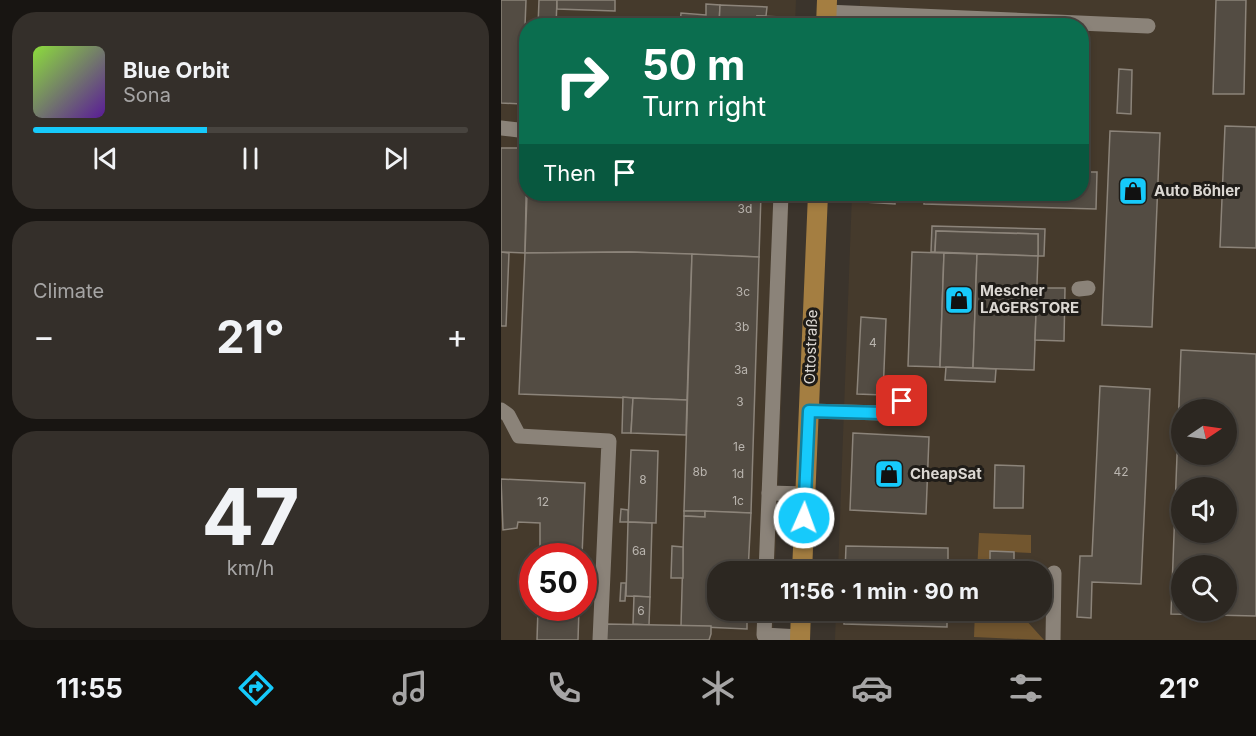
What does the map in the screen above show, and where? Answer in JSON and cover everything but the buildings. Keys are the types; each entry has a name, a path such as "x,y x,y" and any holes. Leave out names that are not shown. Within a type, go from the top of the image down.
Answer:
{"main road":[{"name":"Ottostraße","path":"802,561 818,201"},
{"path":"800,638 801,621"}],"lane":[{"path":"826,12 964,18"},
{"path":"1089,23 1148,26"},
{"path":"501,128 519,130"},
{"path":"766,561 781,201"},
{"path":"809,411 882,413 902,401"},
{"path":"501,410 508,415 519,436 609,441 600,640"},
{"path":"769,493 805,494"},
{"path":"1053,640 1054,573"},
{"path":"765,621 764,635 800,638"}],"shaded area":[{"path":"501,0 796,0 795,18 519,18 519,201 789,201 775,561 707,561 707,621 774,621 773,640 501,640"},
{"path":"860,0 1256,0 1256,640 835,640 836,621 1052,621 1052,561 838,561 852,201 1089,201 1089,18 859,18"},
{"path":"979,533 1031,535 1031,553 991,551 990,561 978,561"},
{"path":"975,621 1027,621 1044,640 974,637"}],"place":[{"name":"Auto Böhler","path":"1133,191"},
{"name":"Mescher LAGERSTORE","path":"959,300"},
{"name":"CheapSat","path":"889,474"}],"route":[{"path":"804,518 809,411 882,413 902,401"}]}
